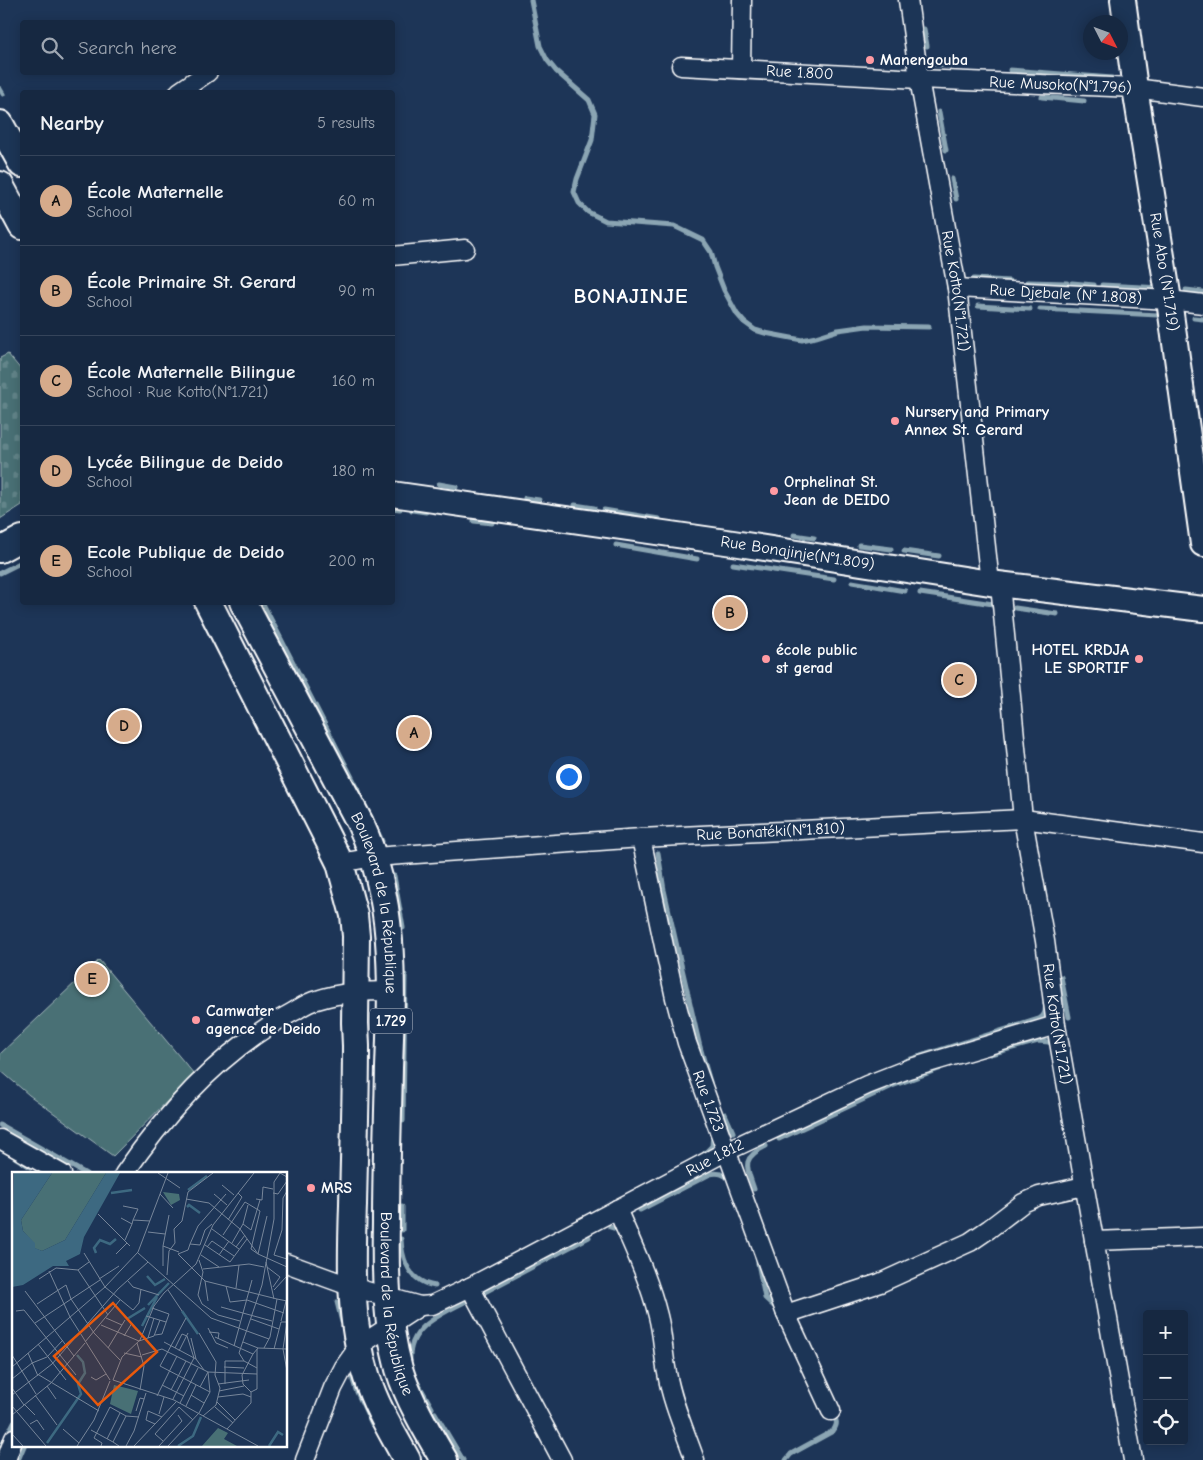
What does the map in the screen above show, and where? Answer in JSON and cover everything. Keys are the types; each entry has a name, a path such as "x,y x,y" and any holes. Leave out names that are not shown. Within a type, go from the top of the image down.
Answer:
{"main road":[{"name":"Rue Abo (N°1.719)","path":"1123,0 1169,300 1203,544"},
{"path":"0,124 20,160"},
{"path":"0,185 20,222"},
{"name":"Rue Bonajinje(N°1.809)","path":"395,494 733,543 995,584 1203,609"},
{"path":"0,550 20,539"},
{"path":"0,566 20,555"},
{"name":"Boulevard de la République","path":"210,605 340,863 354,915 356,936 356,1046 353,1308 358,1346 367,1379 384,1418 407,1460"},
{"name":"Boulevard de la République","path":"245,605 360,823 379,874 386,913 392,990 386,1263 390,1326 399,1369 411,1400 444,1460"},
{"path":"354,1158 387,1160"}],"street":[{"path":"741,69 742,0"},
{"name":"Rue Kotto(N°1.721)","path":"908,0 918,79 957,288 1024,819 1045,942 1056,1025 1133,1460"},
{"name":"Rue 1.800","path":"681,66 918,79"},
{"path":"181,90 204,75"},
{"name":"Rue Musoko(N°1.796)","path":"918,79 1135,88 1203,98"},
{"path":"395,256 465,249"},
{"name":"Rue Djebale (N° 1.808)","path":"957,288 1169,300 1203,304"},
{"name":"Rue Bonatéki(N°1.810)","path":"340,863 374,857 641,838 1024,819 1203,844"},
{"name":"Rue 1.723","path":"641,838 675,998 687,1043 786,1314 831,1411"},
{"path":"126,1172 171,1113 202,1080 243,1044 279,1019 315,1000 355,991 392,990"},
{"name":"Rue 1.812","path":"420,1306 432,1305 470,1287 727,1151 867,1085 908,1068 1056,1025"},
{"path":"0,1139 58,1172"},
{"path":"786,1314 880,1283 970,1242 1031,1199 1084,1186"},
{"path":"617,1209 658,1315 663,1337 667,1373 676,1408 695,1460"},
{"path":"1094,1242 1203,1237"},
{"path":"288,1264 352,1287 420,1306"},
{"path":"470,1287 562,1460"},
{"path":"305,1460 333,1388 358,1346 420,1306"},
{"path":"6,1460 12,1444"}],"green space":[{"path":"8,354 20,369 20,506 0,519 0,358"},
{"path":"99,960 194,1074 113,1156 29,1095 0,1070 0,1054"}],"waterway":[{"path":"531,0 540,46 547,60 556,71 589,100 595,114 592,140 574,192 579,203 588,212 606,221 674,226 703,240 711,252 724,290 737,314 755,330 802,340 838,330 867,326 929,327"},
{"path":"924,29 927,46"},
{"path":"934,64 952,66"},
{"path":"1010,70 1112,78"},
{"path":"0,89 3,94"},
{"path":"1042,97 1084,101"},
{"path":"939,112 946,150"},
{"path":"952,179 956,199"},
{"path":"974,279 1009,281"},
{"path":"1027,282 1067,283"},
{"path":"1072,283 1094,285"},
{"path":"1102,285 1162,288"},
{"path":"1186,290 1203,292"},
{"path":"978,306 1030,309"},
{"path":"1040,309 1158,315"},
{"path":"1194,318 1203,319"},
{"path":"439,484 456,487"},
{"path":"525,498 539,500"},
{"path":"575,505 594,508"},
{"path":"395,508 400,509"},
{"path":"412,510 426,512"},
{"path":"604,510 659,519"},
{"path":"474,521 492,523"},
{"path":"794,535 814,538"},
{"path":"616,545 697,559"},
{"path":"859,545 891,549"},
{"path":"904,551 939,556"},
{"path":"0,573 20,563"},
{"path":"733,564 834,579"},
{"path":"852,582 905,591"},
{"path":"920,593 993,604"},
{"path":"264,605 359,791"},
{"path":"1015,608 1057,614"},
{"path":"362,799 382,841"},
{"path":"658,853 664,890 700,1047 710,1082"},
{"path":"394,876 403,928"},
{"path":"403,1121 405,975"},
{"path":"1061,977 1069,1017"},
{"path":"905,1061 1039,1019 1045,1012 1045,1003"},
{"path":"990,1054 1038,1041 1049,1042 1055,1048"},
{"path":"779,1139 892,1086 939,1069"},
{"path":"725,1114 733,1132"},
{"path":"0,1125 82,1172"},
{"path":"704,1154 712,1146 713,1134"},
{"path":"754,1189 749,1174 749,1159 758,1150 766,1146"},
{"path":"16,1158 30,1167"},
{"path":"640,1210 710,1174 722,1174 731,1181"},
{"path":"402,1207 402,1230"},
{"path":"610,1227 620,1233"},
{"path":"479,1295 589,1237"},
{"path":"401,1239 403,1255 409,1270 420,1280 435,1286"},
{"path":"757,1258 765,1298 778,1310"},
{"path":"410,1360 411,1348 415,1338 422,1329 440,1315 470,1299"},
{"path":"337,1302 342,1322"},
{"path":"349,1367 356,1390 372,1424"},
{"path":"415,1378 432,1408"},
{"path":"435,1413 463,1460"},
{"path":"786,1460 791,1454 833,1431 836,1426 833,1414"},
{"path":"0,1450 12,1426"},
{"path":"18,1460 23,1448"}],"place":[{"name":"Manengouba","path":"870,60"},
{"name":"Nursery and Primary Annex St. Gerard","path":"895,421"},
{"name":"Orphelinat St. Jean de DEIDO","path":"774,491"},
{"name":"École Primaire St. Gerard","path":"730,613"},
{"name":"école public st gerad","path":"766,659"},
{"name":"HOTEL KRDJA LE SPORTIF","path":"1139,659"},
{"name":"École Maternelle Bilingue","path":"959,680"},
{"name":"Lycée Bilingue de Deido","path":"124,726"},
{"name":"École Maternelle","path":"414,733"},
{"name":"Ecole Publique de Deido","path":"92,979"},
{"name":"Camwater agence de Deido","path":"196,1020"},
{"name":"MRS","path":"311,1188"}],"district":[{"name":"BONAJINJE","path":"631,296"}]}
